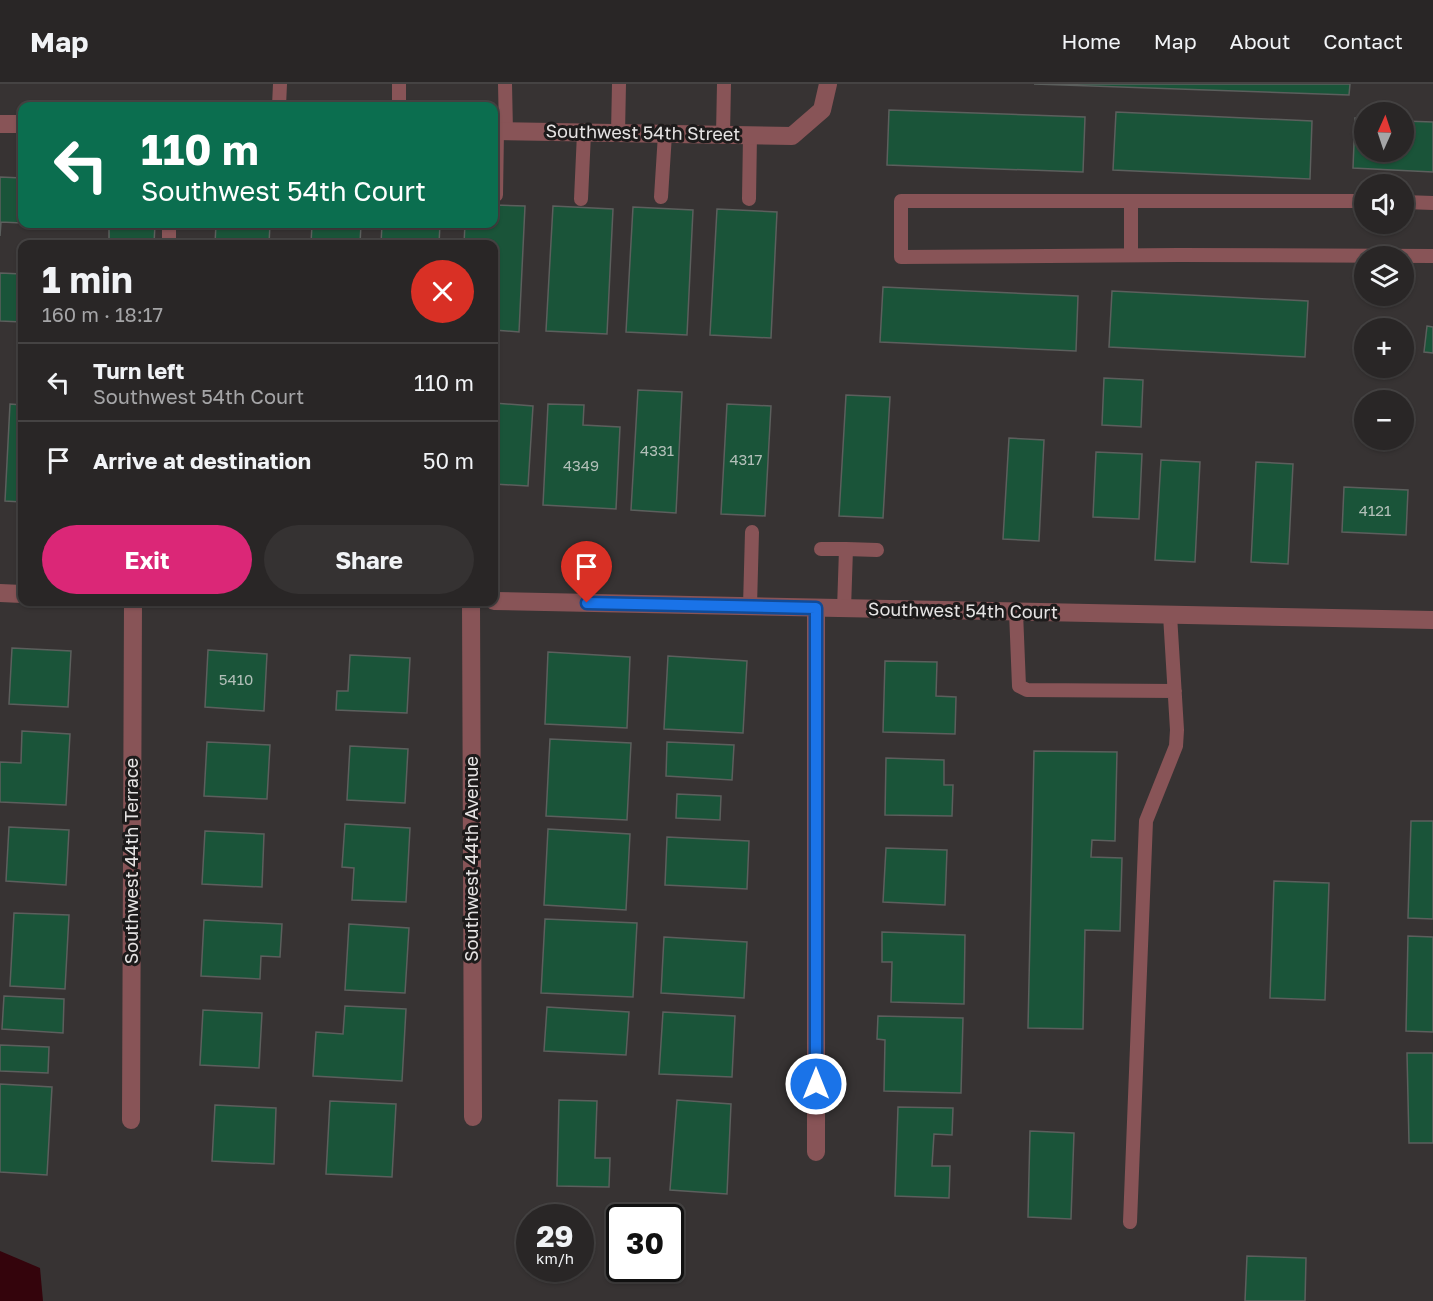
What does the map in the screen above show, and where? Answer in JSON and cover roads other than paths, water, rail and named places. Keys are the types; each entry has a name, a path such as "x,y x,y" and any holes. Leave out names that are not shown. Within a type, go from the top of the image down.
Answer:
{"street":[{"name":"Southwest 54th Street","path":"499,131 792,136 822,110 828,84"},
{"path":"0,124 18,124"},
{"path":"0,592 18,594"},
{"name":"Southwest 54th Court","path":"498,602 1433,620"},
{"name":"Southwest 44th Terrace","path":"131,1120 133,606"},
{"name":"Southwest 44th Avenue","path":"471,606 473,1117"},
{"path":"816,608 816,1152"}],"lane":[{"path":"279,102 280,84"},
{"path":"399,84 399,102"},
{"path":"498,152 505,84"},
{"path":"618,133 619,84"},
{"path":"723,134 724,84"},
{"path":"581,199 584,133"},
{"path":"661,198 664,134"},
{"path":"749,199 750,135"},
{"path":"1354,201 902,201 901,257 1433,256"},
{"path":"1131,201 1131,255"},
{"path":"1414,202 1433,203"},
{"path":"750,606 752,532"},
{"path":"821,549 877,550"},
{"path":"844,609 846,549"},
{"path":"1016,612 1019,686 1027,690 1175,691"},
{"path":"1130,1222 1146,821 1176,746 1170,615"}]}
